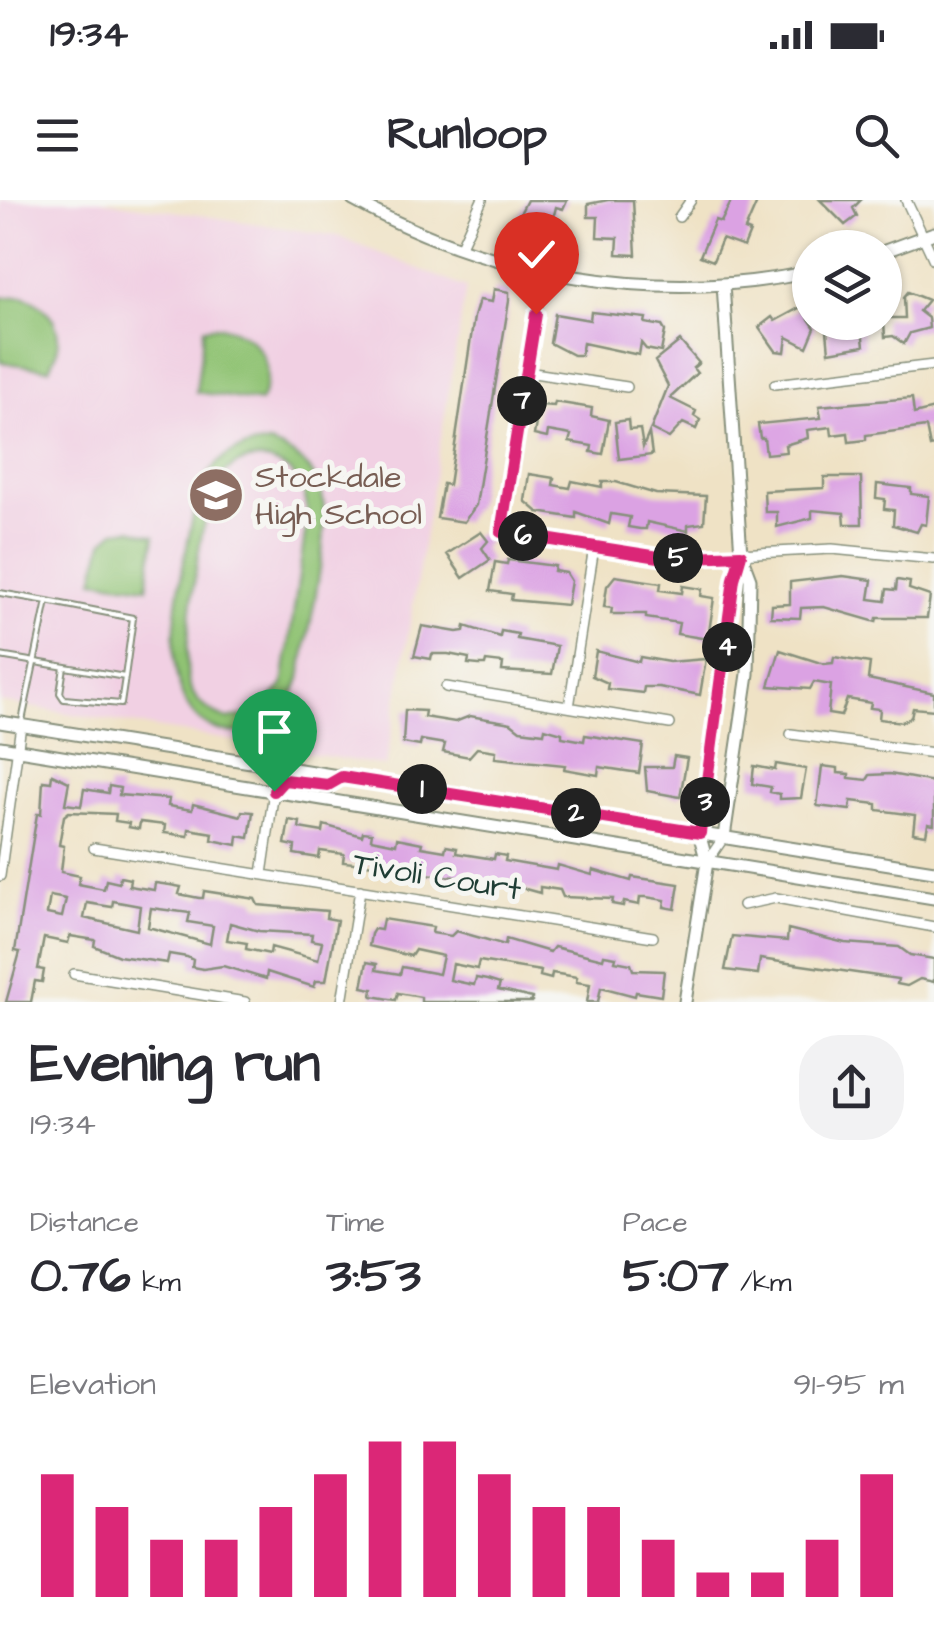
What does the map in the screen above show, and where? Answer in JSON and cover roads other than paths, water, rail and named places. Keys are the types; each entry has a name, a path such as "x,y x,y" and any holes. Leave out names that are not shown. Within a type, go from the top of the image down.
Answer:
{"main road":[{"path":"354,200 460,248 543,271 630,284 723,284 792,274"},
{"path":"902,245 929,235"},
{"path":"723,284 741,555 750,579 748,674 724,836"},
{"path":"685,1002 707,862 700,833 734,579 741,555"},
{"path":"0,722 934,871"},
{"path":"0,747 934,898"},
{"path":"274,791 284,780 328,785 342,777"}],"street":[{"path":"460,248 482,200"},
{"path":"679,218 690,200"},
{"path":"906,200 929,235 934,260"},
{"path":"543,271 501,532 665,558 857,550 934,560"},
{"path":"775,384 934,364"},
{"path":"526,372 627,388"},
{"path":"568,707 594,548"},
{"path":"446,688 670,724"},
{"path":"0,876 3,828 21,726"},
{"path":"790,734 934,753"},
{"path":"262,874 274,791"},
{"path":"707,862 724,836"},
{"name":"Tivoli Court","path":"94,848 653,937"},
{"path":"342,1002 360,890"},
{"path":"743,904 776,898 934,927"},
{"path":"74,974 245,1002"}],"lane":[{"path":"0,593 133,618 121,704 61,696 64,666"},
{"path":"21,726 47,601"},
{"path":"0,656 125,676"}],"place":[{"name":"Stockdale High School","path":"216,495"}]}
